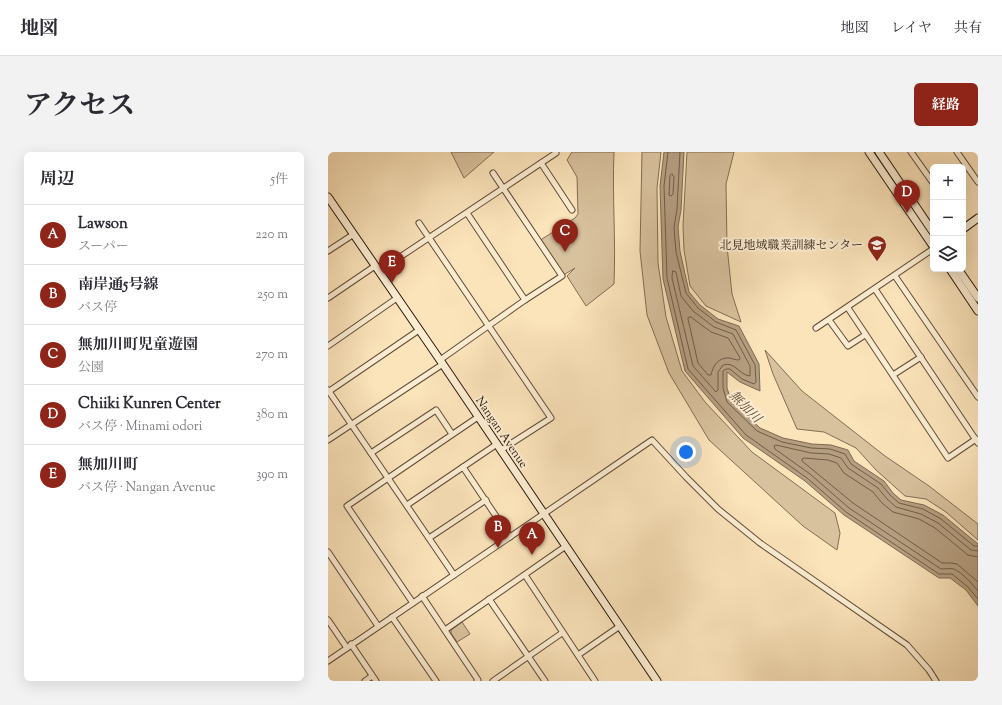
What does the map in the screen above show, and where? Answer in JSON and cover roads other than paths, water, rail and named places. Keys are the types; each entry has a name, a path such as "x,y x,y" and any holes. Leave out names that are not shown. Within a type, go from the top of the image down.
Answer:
{"main road":[{"path":"870,152 930,242"},
{"path":"879,152 930,228"},
{"name":"Nangan Avenue","path":"328,198 354,234 657,681"},
{"path":"966,226 978,218"},
{"path":"952,272 978,311"},
{"path":"960,272 978,298"}],"street":[{"path":"911,152 930,180"},
{"path":"957,152 978,182"},
{"path":"328,298 429,238 556,153"},
{"path":"541,163 572,210"},
{"path":"328,440 441,362 525,300 562,276 493,174"},
{"path":"467,213 525,300"},
{"path":"419,223 551,418 501,450"},
{"path":"328,251 354,234"},
{"path":"816,328 895,276 930,249"},
{"path":"895,276 978,397"},
{"path":"848,308 948,458 977,441 875,289"},
{"path":"328,346 397,298"},
{"path":"829,320 848,346 865,335"},
{"path":"419,330 328,391 454,574"},
{"path":"893,375 920,357"},
{"path":"371,453 436,410 452,434"},
{"path":"412,603 347,506 478,417"},
{"path":"328,660 652,440 718,509 760,543 907,645 936,681"},
{"path":"407,505 497,444"},
{"path":"463,467 510,537"},
{"path":"429,538 486,500"},
{"path":"445,630 566,546"},
{"path":"328,552 378,626"},
{"path":"525,575 595,681"},
{"path":"422,596 478,680 477,681"},
{"path":"490,599 545,681"},
{"path":"392,617 436,681"},
{"path":"328,620 374,679 365,681"},
{"path":"578,655 620,626"},
{"path":"493,681 562,632"}],"water":[{"path":"664,152 684,152 681,210 678,227 680,251 689,292 700,305 718,319 739,326 759,364 760,391 740,382 727,372 727,388 731,400 760,428 783,438 812,444 831,445 848,450 854,461 884,481 893,493 901,500 924,505 943,515 978,544 978,606 966,590 950,578 939,578 844,515 805,481 743,438 685,371 663,279 660,186"}],"place":[{"name":"Chiiki Kunren Center","path":"907,213"},
{"name":"無加川町児童遊園","path":"565,252"},
{"name":"北見地域職業訓練センター","path":"877,262"},
{"name":"無加川町","path":"392,283"},
{"name":"南岸通5号線","path":"498,548"},
{"name":"Lawson","path":"532,555"}],"water label":[{"name":"無加川","path":"746,406"}]}
